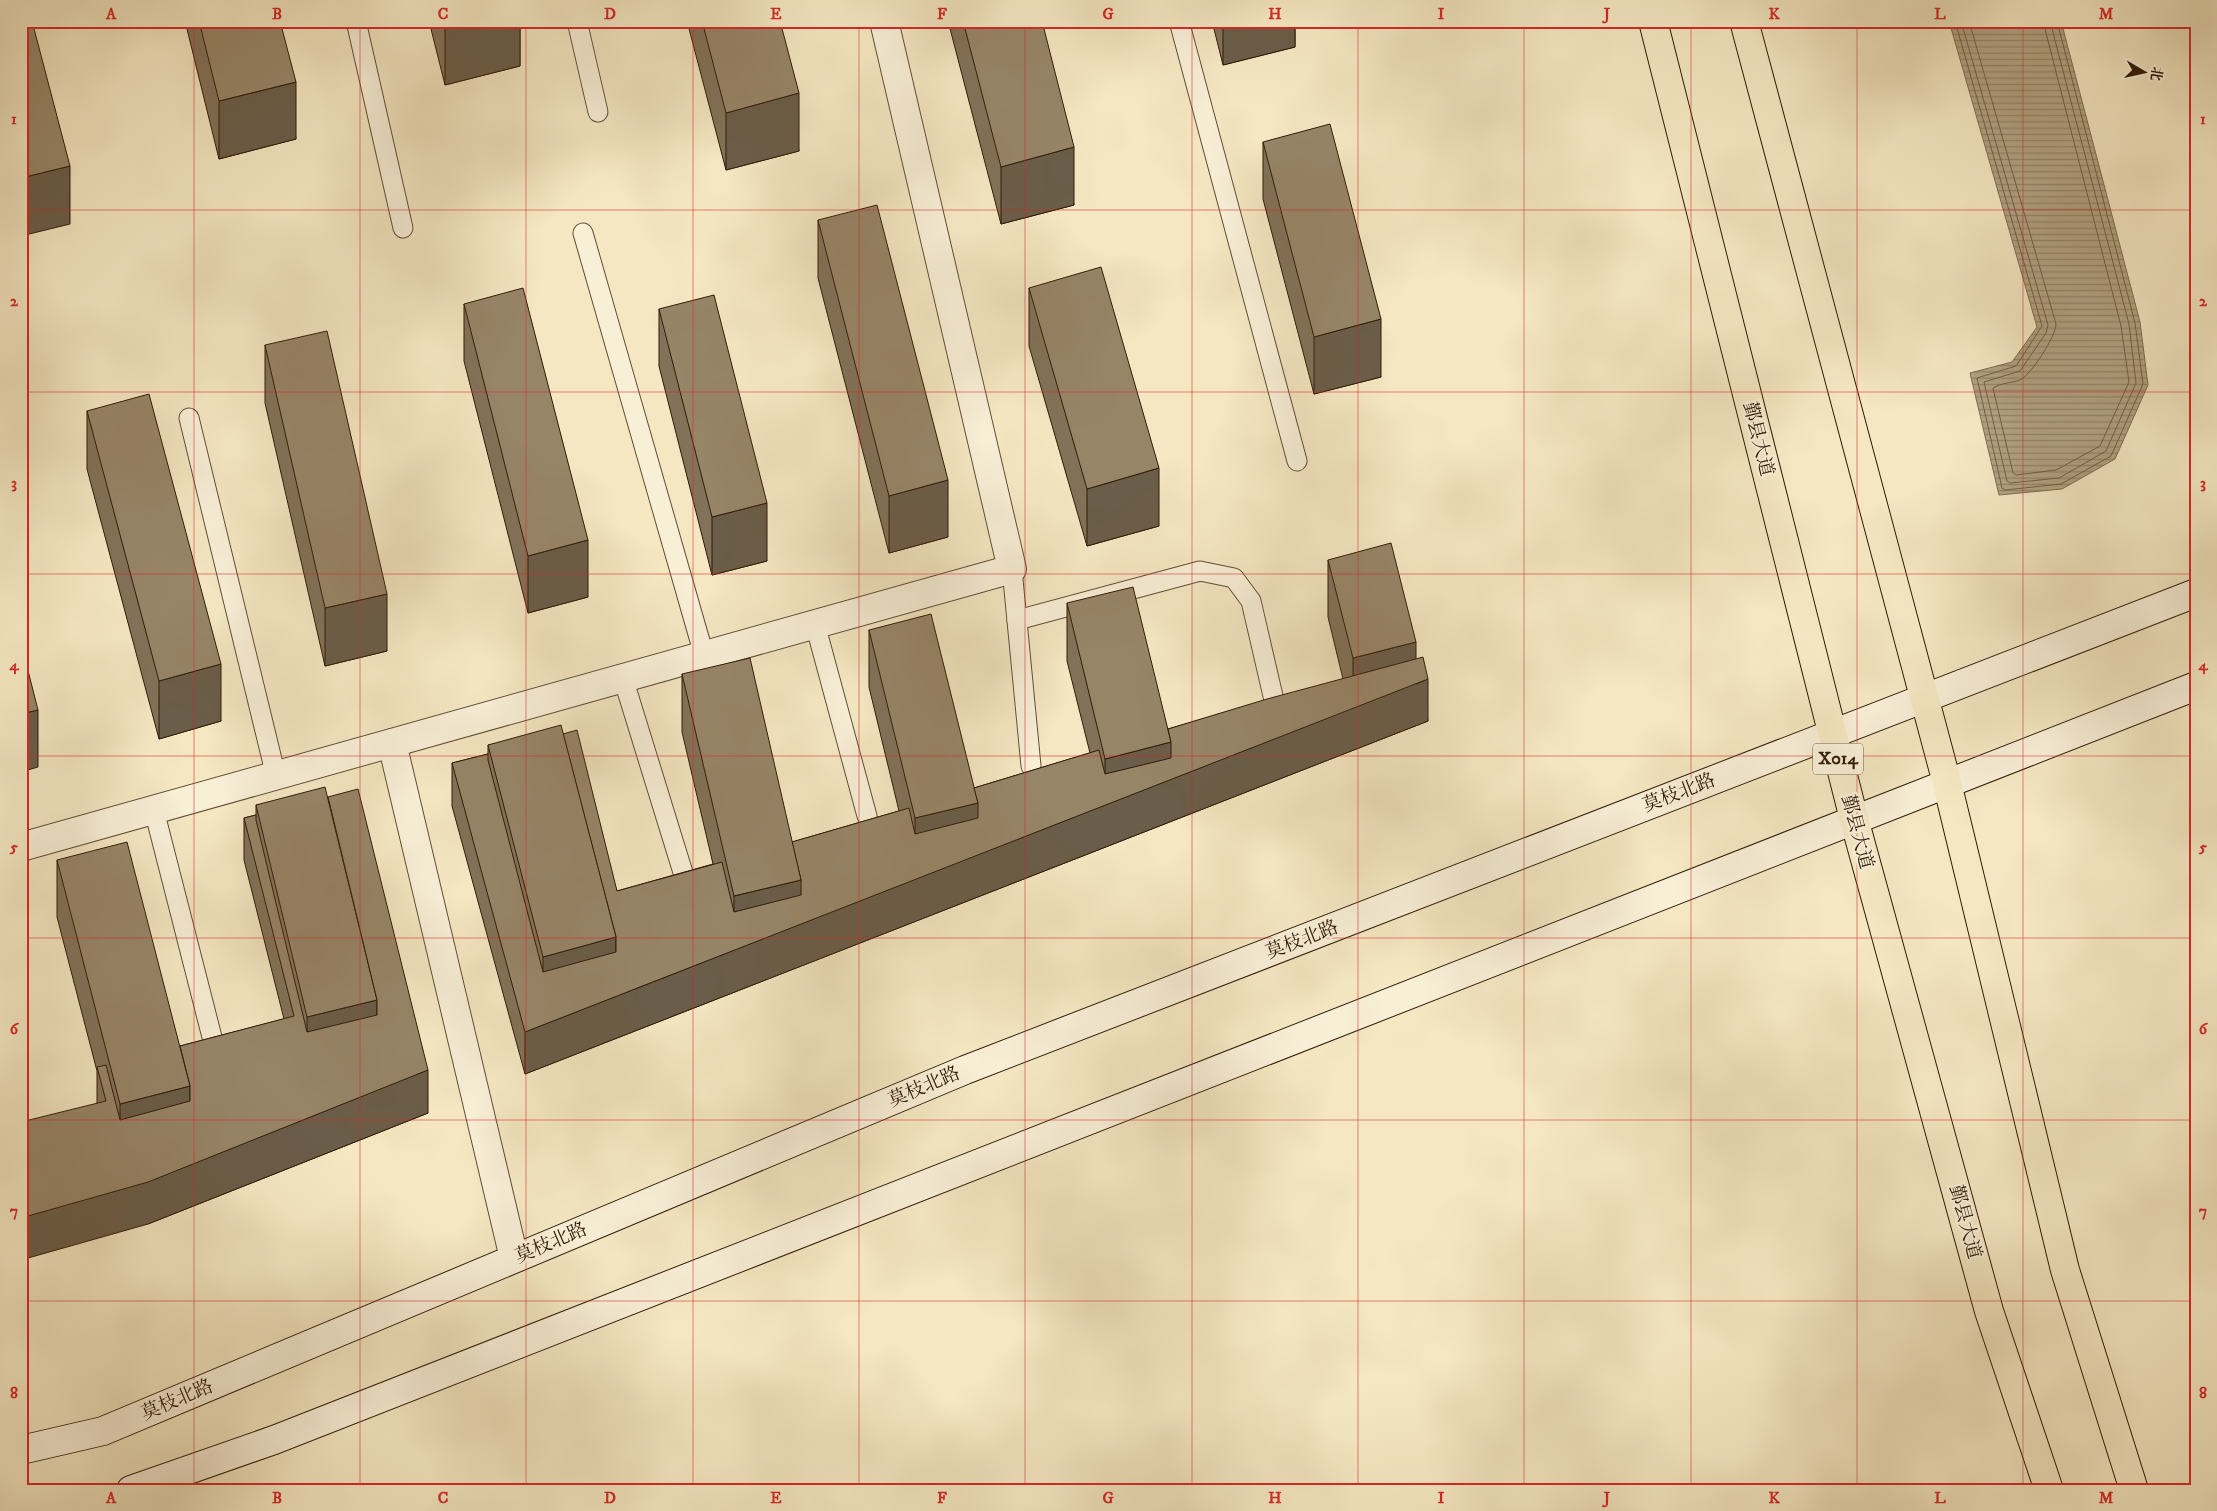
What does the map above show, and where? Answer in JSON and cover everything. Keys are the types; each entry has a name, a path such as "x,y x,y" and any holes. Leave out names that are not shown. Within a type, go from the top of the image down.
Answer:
{"main road":[{"name":"鄞县大道","path":"1654,21 1854,820 1989,1311 2049,1490"},
{"path":"1744,21 1947,783 2065,1270 2134,1490"}],"street":[{"path":"21,847 1012,569 884,21"},
{"name":"莫枝北路","path":"21,1450 103,1431 965,1070 2196,593"},
{"path":"131,1490 274,1440 2196,686"},
{"path":"392,743 514,1258"}],"lane":[{"path":"356,21 403,228"},
{"path":"577,21 598,112"},
{"path":"1179,21 1297,461"},
{"path":"583,233 704,655"},
{"path":"190,418 276,776"},
{"path":"1012,569 1032,766"},
{"path":"1017,620 1200,571 1234,578 1251,601 1276,709"},
{"path":"815,624 867,816"},
{"path":"623,678 689,892"},
{"path":"154,810 214,1045"}],"water":[{"path":"1949,21 2061,21 2140,322 2148,385 2115,459 2062,489 1999,495 1970,373 2012,362 2037,327"}],"building":[{"path":"21,21 32,21 70,166 21,178"},
{"path":"199,21 280,21 296,82 219,101"},
{"path":"444,21 467,21 445,27"},
{"path":"702,21 780,21 799,93 726,113"},
{"path":"963,21 1042,21 1074,147 1001,167"},
{"path":"1330,124 1381,319 1314,337 1263,142"},
{"path":"877,205 948,480 889,496 818,220"},
{"path":"1101,267 1159,468 1087,489 1029,288"},
{"path":"523,288 588,540 528,556 464,304"},
{"path":"714,295 767,503 712,517 659,309"},
{"path":"327,331 387,594 325,608 265,345"},
{"path":"149,394 221,664 159,681 87,411"},
{"path":"1391,543 1416,642 1353,658 1328,560"},
{"path":"1133,587 1171,742 1105,759 1067,603"},
{"path":"931,614 978,803 915,818 869,630"},
{"path":"21,643 38,710 21,714"},
{"path":"1423,657 1428,679 525,1032 452,763 488,754 543,972 616,952 616,937 563,734 577,730 617,891 722,862 734,912 801,895 801,880 792,842 909,808 915,834 978,818 978,803 974,788 1099,750 1105,774 1171,758 1171,742 1168,729 1267,699"},
{"path":"750,658 801,880 734,896 682,674"},
{"path":"561,725 616,937 543,957 488,745"},
{"path":"325,787 377,1000 307,1017 256,805"},
{"path":"358,789 428,1070 148,1182 21,1218 21,1122 106,1101 97,1067 106,1065 120,1120 190,1101 190,1086 180,1046 294,1016 244,818 256,815 307,1032 377,1015 377,1000 328,797"},
{"path":"127,842 190,1086 120,1104 57,860"}]}
